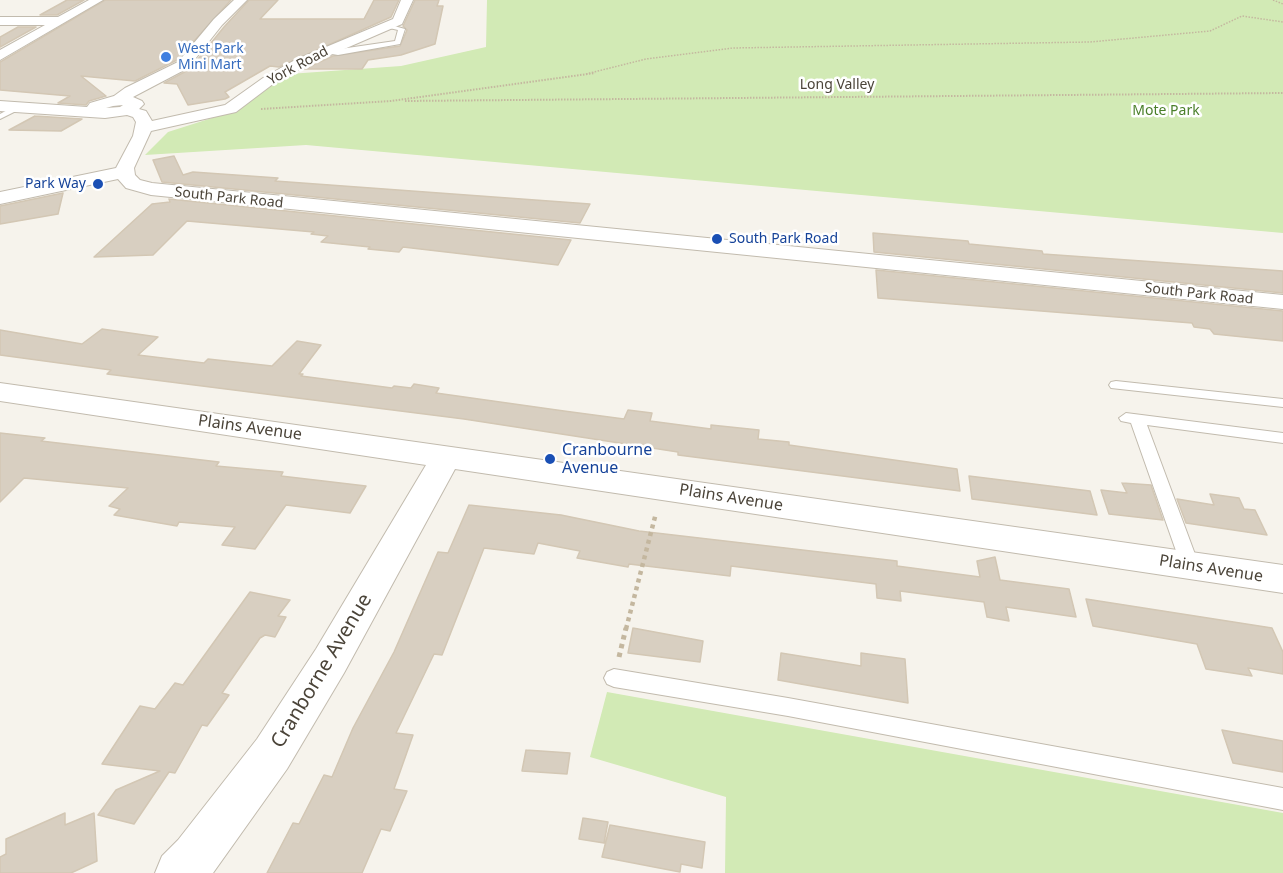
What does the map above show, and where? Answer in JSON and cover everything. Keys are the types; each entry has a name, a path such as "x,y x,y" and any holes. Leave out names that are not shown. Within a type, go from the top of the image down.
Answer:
{"street":[{"path":"0,56 97,0"},
{"path":"123,105 130,91 183,65 218,22 241,0"},
{"name":"York Road","path":"143,128 198,118 230,109 283,72 323,52 400,20 407,0"},
{"path":"0,21 62,21"},
{"path":"0,106 49,111 93,111 98,105 123,105 140,114 143,128 142,136 124,172 0,198"},
{"name":"South Park Road","path":"124,172 133,184 151,189 597,234 591,246 753,264 757,250 1283,302"},
{"name":"Plains Avenue","path":"0,392 1283,579"},
{"name":"Cranborne Avenue","path":"179,873 201,848 272,754 330,661 446,457"}],"lane":[{"path":"0,117 18,108"},
{"path":"1116,385 1283,403"},
{"path":"1190,565 1132,419 1283,438"},
{"path":"614,678 788,707 1283,799"}],"path":[{"path":"1273,0 1283,4"},
{"path":"230,109 305,108 391,102 553,80 604,71 646,59 733,48 1090,42 1199,33 1210,31 1242,16 1283,22"},
{"name":"Long Valley","path":"391,102 639,97 1283,93"},
{"path":"614,678 663,488"}],"green space":[{"name":"Mote Park","path":"487,0 1283,0 1283,233 306,145 145,155 168,132 237,110 289,74 401,66 486,47"},
{"path":"607,692 1283,813 1283,873 725,873 726,797 590,757"}],"building":[{"path":"67,0 84,0 57,15 40,15"},
{"path":"105,0 231,0 177,60 135,81 81,76 106,96 89,101 86,105 58,103 70,96 0,90 0,62"},
{"path":"249,0 278,0 260,19 364,19 374,0 399,0 391,17 279,67 270,66 225,92 229,97 225,99 188,105 177,84 164,83 190,69"},
{"path":"415,0 439,0 437,6 443,6 435,44 401,55 368,60 362,69 304,69 333,56 400,46 407,30 403,26"},
{"path":"18,27 36,27 0,47 0,37"},
{"path":"35,116 82,119 61,131 9,130"},
{"path":"174,156 183,175 193,172 278,178 275,181 590,204 580,223 162,182 153,160"},
{"path":"63,193 58,214 0,224 0,206"},
{"path":"169,199 571,240 558,265 403,247 399,252 368,249 370,247 321,242 328,236 311,234 314,232 187,221 153,255 94,257 152,204 170,202"},
{"path":"873,233 968,241 969,244 1042,251 1043,254 1283,271 1283,293 874,252"},
{"path":"876,270 1283,311 1283,341 1214,334 1210,329 1194,327 1192,323 878,298"},
{"path":"102,329 158,337 138,355 204,363 208,359 272,366 297,341 321,345 299,374 303,374 301,376 392,388 394,386 411,388 414,384 439,388 436,393 624,419 628,410 652,413 650,421 711,429 711,425 759,430 758,439 957,469 960,491 678,455 678,452 464,419 107,374 111,370 0,355 0,330 82,344"},
{"path":"0,433 45,438 41,441 219,462 216,466 283,472 281,476 366,486 350,513 286,505 255,549 222,545 235,527 179,522 177,526 114,515 120,509 109,506 128,488 24,478 0,502"},
{"path":"969,476 1090,491 1097,515 972,499"},
{"path":"1122,483 1151,485 1163,520 1109,514 1101,490 1127,493"},
{"path":"1210,494 1239,498 1244,509 1255,510 1267,535 1186,523 1177,499 1214,505"},
{"path":"469,505 561,515 639,531 897,561 897,566 980,577 977,561 995,557 1000,580 1069,589 1076,617 1006,607 1009,621 987,617 984,602 900,591 901,601 877,598 876,584 731,566 730,576 629,564 628,567 577,558 580,551 538,543 534,554 484,548 442,655 434,654 396,733 413,735 394,789 407,791 390,831 381,829 362,873 267,873 293,823 299,824 324,775 332,777 353,728 394,652 438,552 448,553"},
{"path":"250,592 290,600 278,616 286,617 275,637 265,635 260,638 222,693 229,695 207,726 202,725 175,773 169,772 134,824 98,815 116,790 160,771 102,764 140,706 155,709 175,683 183,685"},
{"path":"1086,599 1272,628 1283,652 1283,674 1248,668 1252,676 1206,669 1197,644 1093,626"},
{"path":"633,628 703,641 700,662 628,653"},
{"path":"781,653 861,666 861,653 905,659 908,703 778,680"},
{"path":"1222,730 1283,741 1283,772 1233,763"},
{"path":"526,750 570,753 567,774 522,771"},
{"path":"65,813 65,825 94,813 97,861 71,873 0,873 0,857 6,854 6,839"},
{"path":"583,818 608,822 604,843 579,839"},
{"path":"610,825 705,842 702,868 681,864 680,872 602,857"}],"place":[{"name":"West Park Mini Mart","path":"166,57"},
{"name":"Park Way","path":"98,184"},
{"name":"South Park Road","path":"717,239"},
{"name":"Cranbourne Avenue","path":"550,459"}]}
